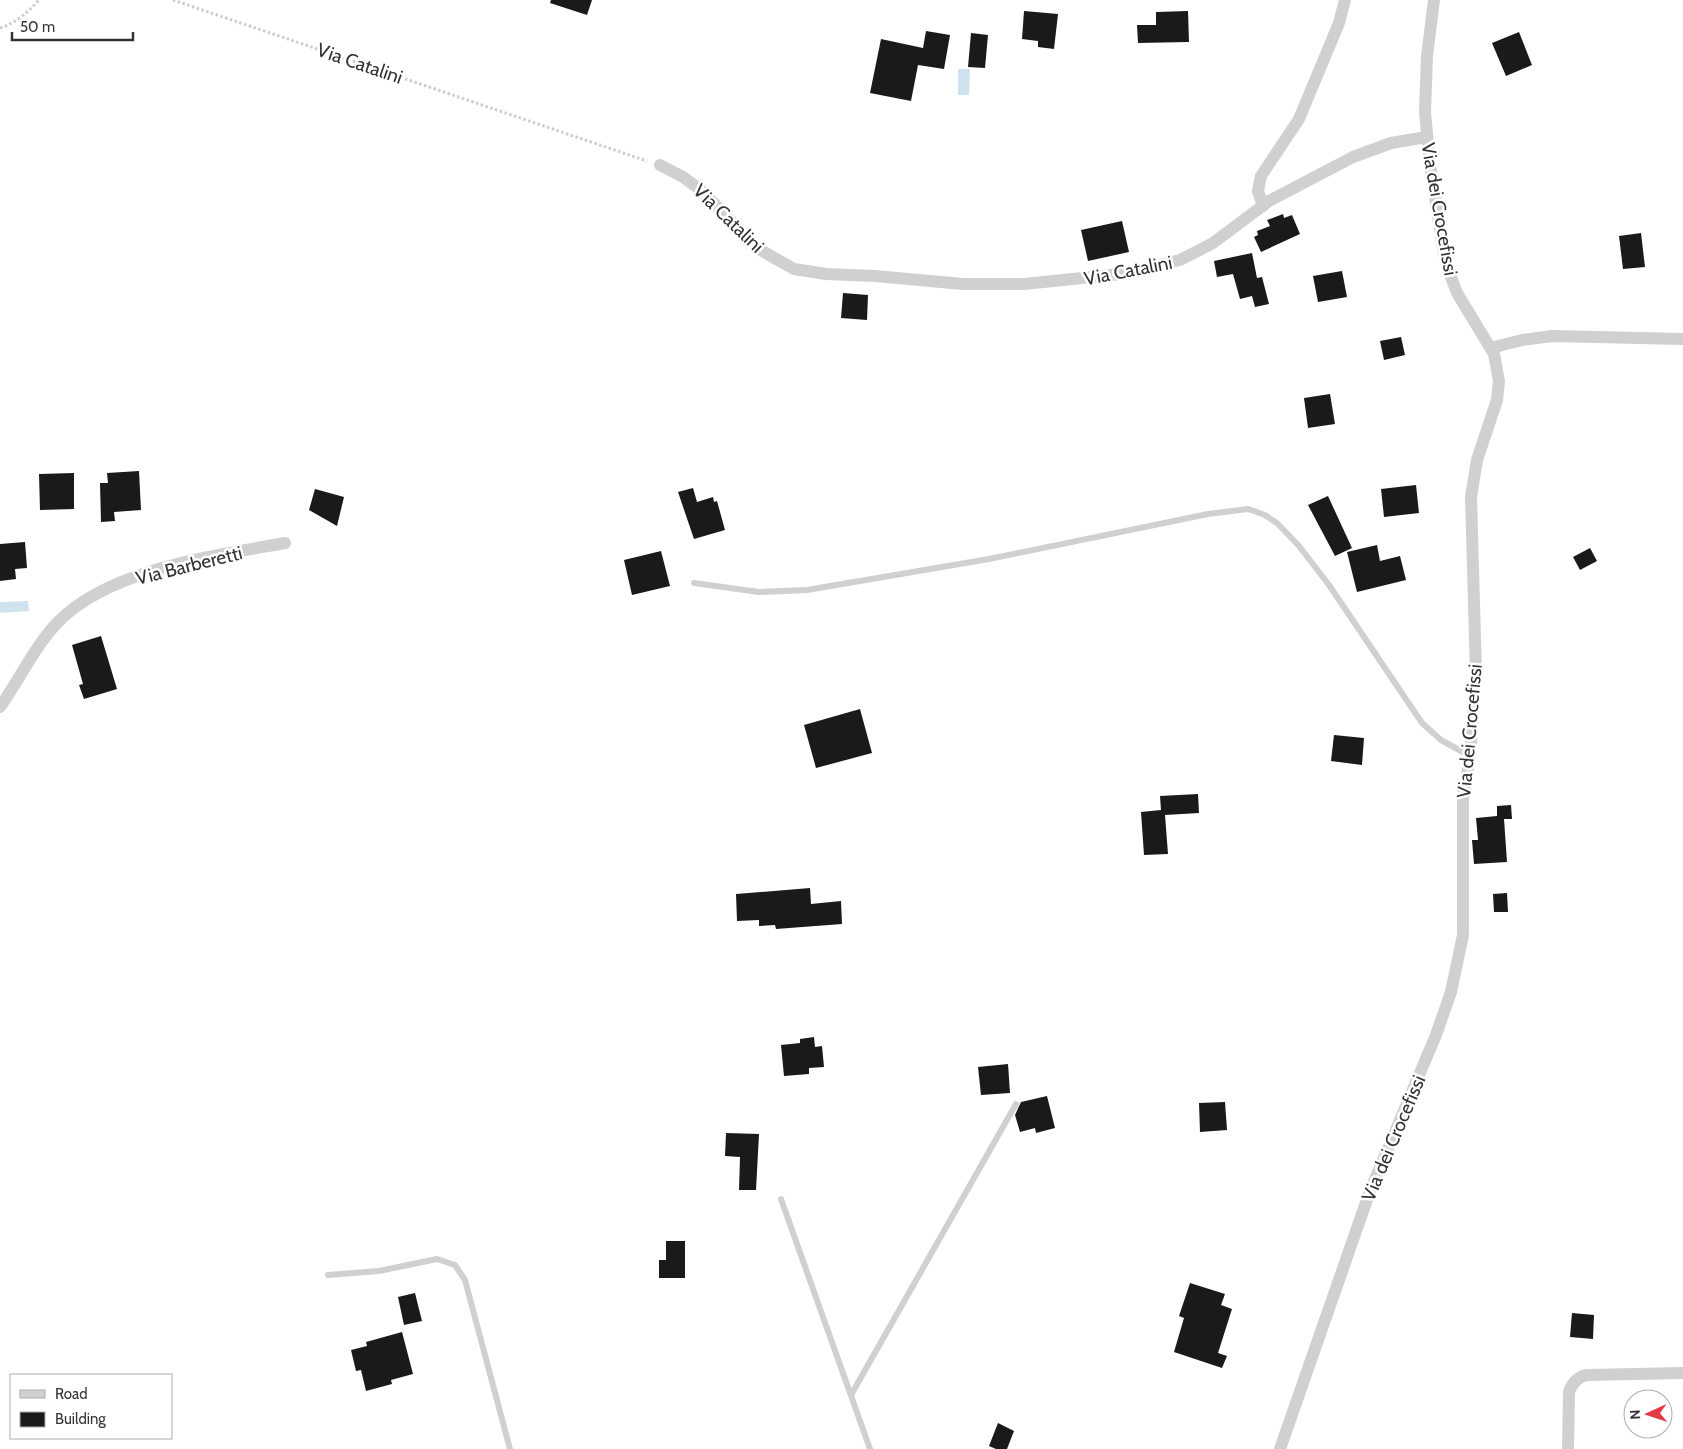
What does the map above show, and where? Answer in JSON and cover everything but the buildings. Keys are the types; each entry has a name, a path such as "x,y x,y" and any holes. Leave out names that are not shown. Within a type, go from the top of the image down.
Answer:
{"street":[{"path":"1263,206 1258,191 1260,176 1299,119 1339,22 1345,0"},
{"name":"Via dei Crocefissi","path":"1280,1449 1370,1191 1425,1063 1451,992 1463,935 1463,799 1470,756 1476,650 1471,497 1477,460 1492,418 1498,392 1498,370 1490,348 1459,297 1448,269 1427,137 1425,82 1434,0"},
{"name":"Via Catalini","path":"660,165 683,177 702,191 747,239 770,257 794,269 826,274 1013,285 1068,281 1162,266 1197,252 1213,243 1263,206 1360,154 1396,142 1427,137"},
{"path":"1490,348 1547,336 1683,339"},
{"name":"Via Barberetti","path":"0,707 55,626 69,612 91,597 121,583 184,562 285,543"},
{"path":"1568,1449 1569,1392 1572,1384 1579,1378 1587,1375 1683,1373"}],"lane":[{"path":"694,583 759,592 807,590 979,561 1208,514 1242,509 1254,510 1278,524 1310,559 1426,728 1441,740 1470,756"},
{"path":"851,1395 1016,1104"},
{"path":"781,1199 870,1449"},
{"path":"328,1275 379,1271 437,1259 450,1262 460,1269 465,1280 510,1449"}],"path":[{"path":"0,28 17,20 39,0"},
{"name":"Via Catalini","path":"173,0 660,165"}],"water":[{"path":"958,69 970,69 969,95 958,95"},
{"path":"28,601 29,611 0,613 0,602"}]}
